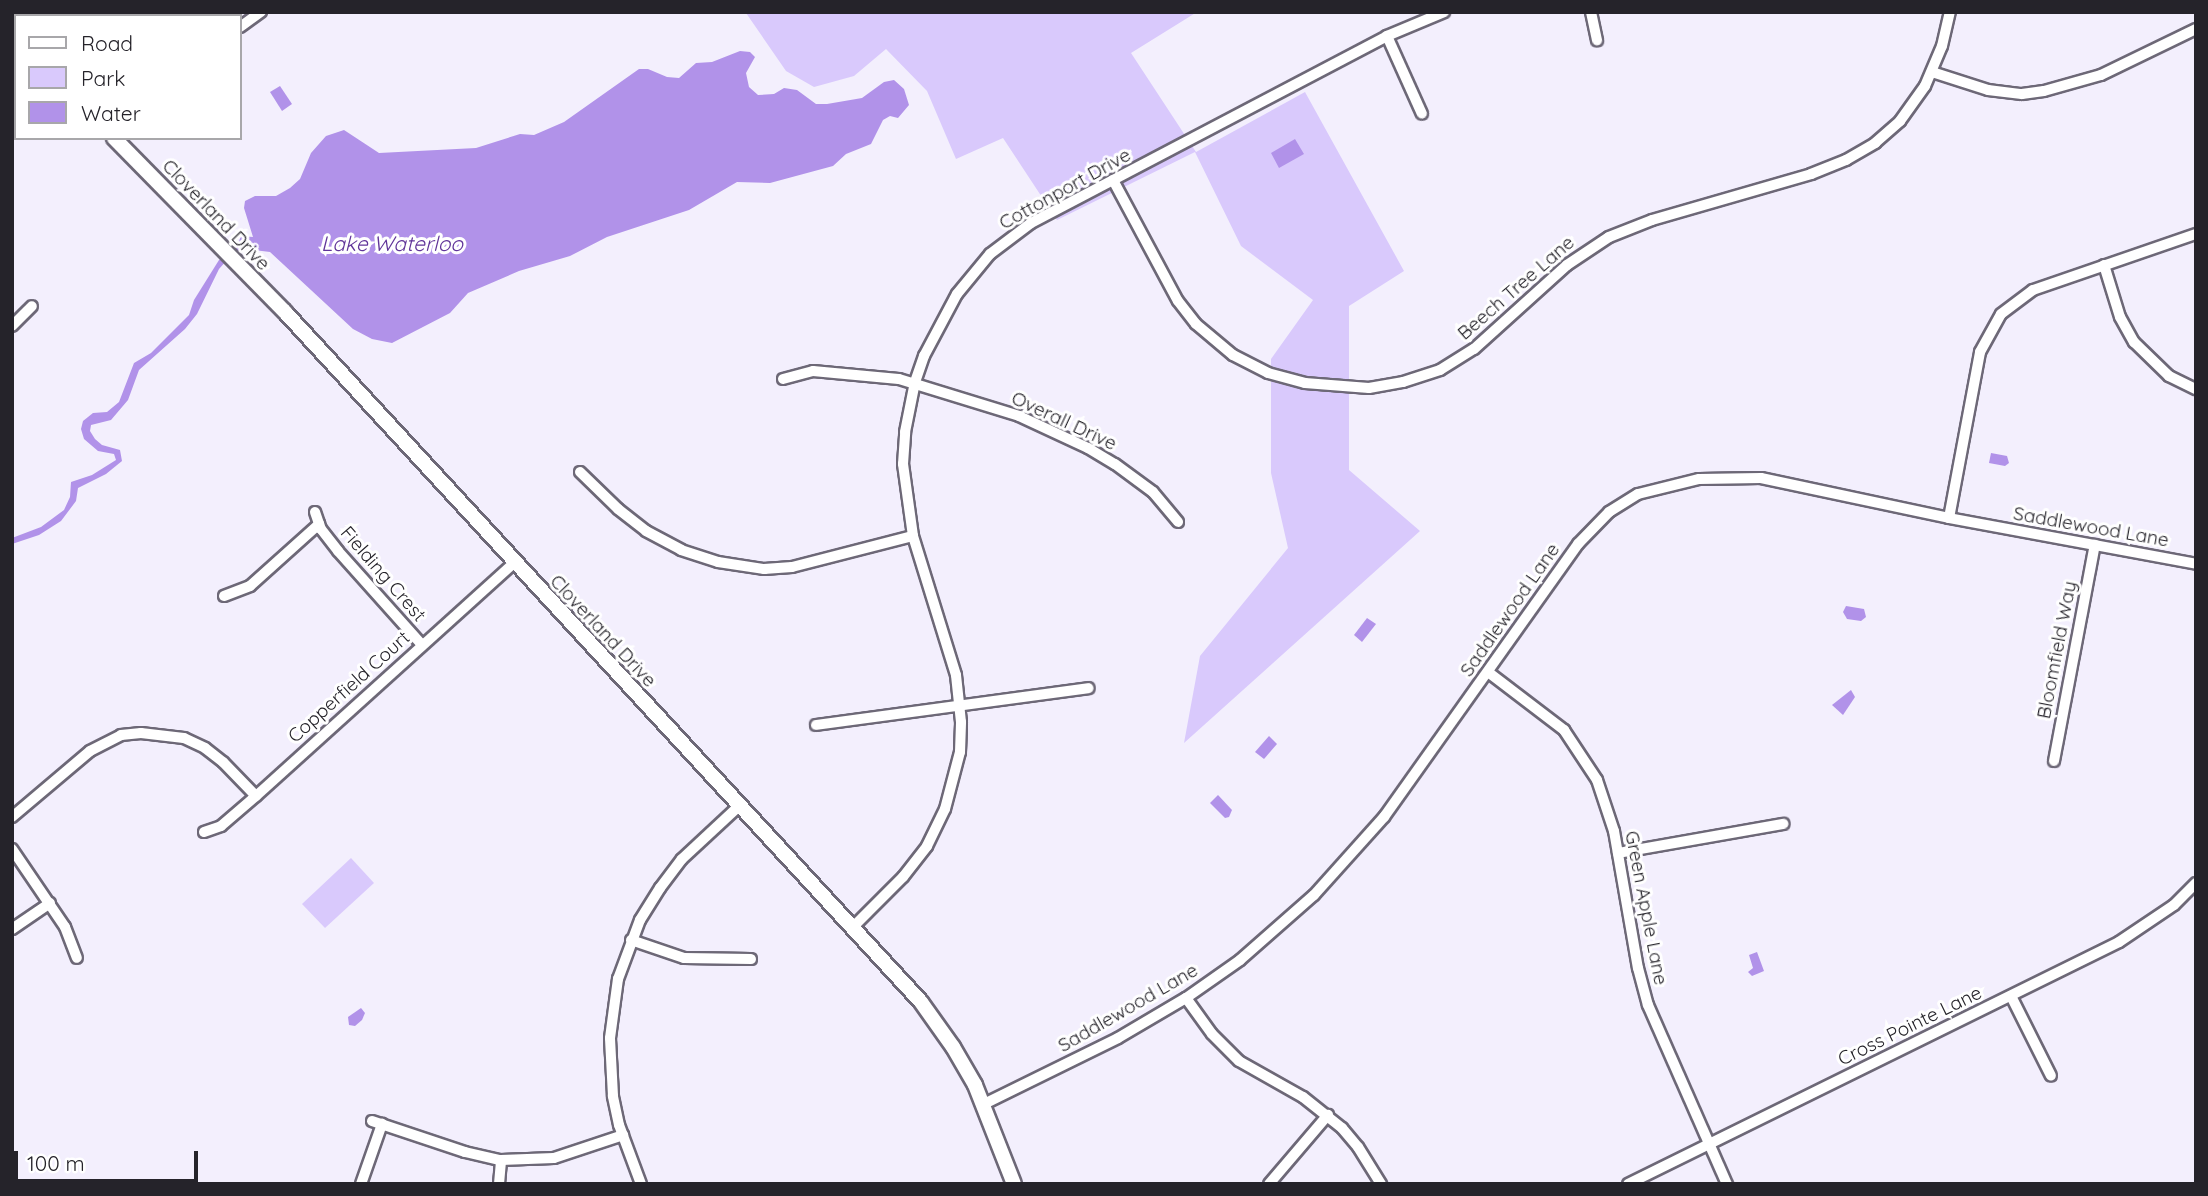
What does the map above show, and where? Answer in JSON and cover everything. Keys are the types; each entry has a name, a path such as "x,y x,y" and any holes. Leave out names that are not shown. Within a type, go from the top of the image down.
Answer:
{"main road":[{"name":"Cloverland Drive","path":"116,140 245,272 930,1014 964,1064 984,1104 1014,1184"}],"street":[{"path":"242,26 261,12"},
{"name":"Cottonport Drive","path":"852,928 903,877 938,826 960,752 960,704 949,651 913,536 903,464 906,424 915,382 944,316 966,281 990,254 1031,223 1387,36 1444,12"},
{"path":"1591,12 1597,40"},
{"name":"Beech Tree Lane","path":"1114,180 1178,301 1196,324 1222,347 1256,368 1305,383 1353,388 1382,386 1429,374 1463,356 1494,333 1567,265 1609,237 1652,220 1811,174 1860,152 1900,121 1932,72 1950,12"},
{"path":"1932,72 1988,90 2044,92 2112,70 2196,29"},
{"path":"1387,36 1422,114"},
{"path":"1949,518 1978,360 1990,329 2000,314 2024,295 2196,234"},
{"path":"2104,265 2120,317 2134,342 2169,376 2196,389"},
{"path":"12,326 32,306"},
{"name":"Overall Drive","path":"783,379 805,372 824,371 915,382 1030,420 1088,448 1145,485 1160,498 1178,522"},
{"path":"580,472 618,509 646,531 681,550 718,562 752,568 792,567 913,536"},
{"name":"Saddlewood Lane","path":"984,1104 1118,1038 1186,998 1264,941 1335,874 1384,817 1534,605 1594,526 1619,504 1656,487 1699,479 1761,478 1949,518 2196,564"},
{"name":"Fielding Crest","path":"315,512 319,524 338,551 422,645"},
{"name":"Fielding Crest","path":"224,597 250,586 319,524"},
{"name":"Bloomfield Way","path":"2054,761 2095,545"},
{"name":"Copperfield Court","path":"204,832 220,826 256,796 514,563"},
{"name":"Green Apple Lane","path":"1488,672 1542,711 1575,742 1603,794 1618,853 1645,996 1727,1184"},
{"path":"816,725 1088,688"},
{"path":"12,817 90,751 121,735 141,733 184,738 205,748 223,762 256,796"},
{"path":"641,1184 623,1135 613,1096 610,1038 614,994 631,940 645,911 677,865 739,806"},
{"path":"1618,853 1783,824"},
{"path":"12,849 65,927 77,958"},
{"name":"Cross Pointe Lane","path":"1628,1184 2127,938 2174,905 2196,883"},
{"path":"12,929 50,902"},
{"path":"631,940 684,958 751,959"},
{"path":"2011,996 2051,1076"},
{"path":"1186,998 1212,1034 1239,1061 1303,1097 1328,1115 1358,1147 1381,1184"},
{"path":"1269,1184 1328,1115"},
{"path":"361,1184 377,1122 465,1152 501,1160 554,1158 623,1135"},
{"path":"499,1184 501,1160"}],"green space":[{"path":"1197,12 1131,53 1196,152 1305,92 1404,271 1349,306 1349,470 1420,531 1184,743 1200,656 1288,548 1271,473 1271,359 1313,300 1241,246 1195,152 1057,220 1003,138 956,159 927,91 886,49 854,76 814,87 786,71 746,13"},
{"path":"351,858 374,883 325,928 302,904"}],"water":[{"name":"Lake Waterloo","path":"740,51 750,52 755,57 746,73 749,87 758,95 774,94 784,88 797,90 816,104 827,104 862,98 884,82 894,80 904,89 909,105 898,118 890,116 883,120 871,144 846,154 833,166 770,183 737,182 689,210 607,237 570,256 519,271 468,293 450,313 392,343 372,339 353,329 270,252 245,249 227,260 219,269 197,314 185,329 139,370 128,400 111,420 91,425 90,431 95,439 102,445 120,450 122,461 106,474 78,488 76,501 61,521 39,535 12,544 12,538 41,527 64,510 70,497 71,482 92,475 116,460 114,454 98,451 84,439 81,429 83,421 93,413 107,412 119,402 134,363 151,353 189,315 194,300 219,260 236,249 241,236 253,237 244,208 245,201 255,196 276,196 290,188 300,179 311,153 326,136 344,130 379,153 476,148 520,134 534,135 564,122 639,69 679,78 696,63 712,62"},
{"path":"280,86 292,104 282,111 270,92"},
{"path":"1295,139 1304,154 1279,168 1271,153"},
{"path":"1991,453 2007,456 2009,463 2005,466 1989,463"},
{"path":"1846,606 1864,609 1866,617 1861,621 1847,619 1843,612"},
{"path":"1367,618 1376,624 1362,642 1354,635"},
{"path":"1851,690 1855,697 1843,715 1832,705"},
{"path":"1269,736 1277,744 1264,759 1255,752"},
{"path":"1218,795 1232,810 1229,817 1225,818 1210,803"},
{"path":"1757,952 1764,971 1752,976 1748,972 1753,968 1749,955"},
{"path":"361,1008 365,1013 362,1020 355,1026 349,1025 348,1017"}]}
